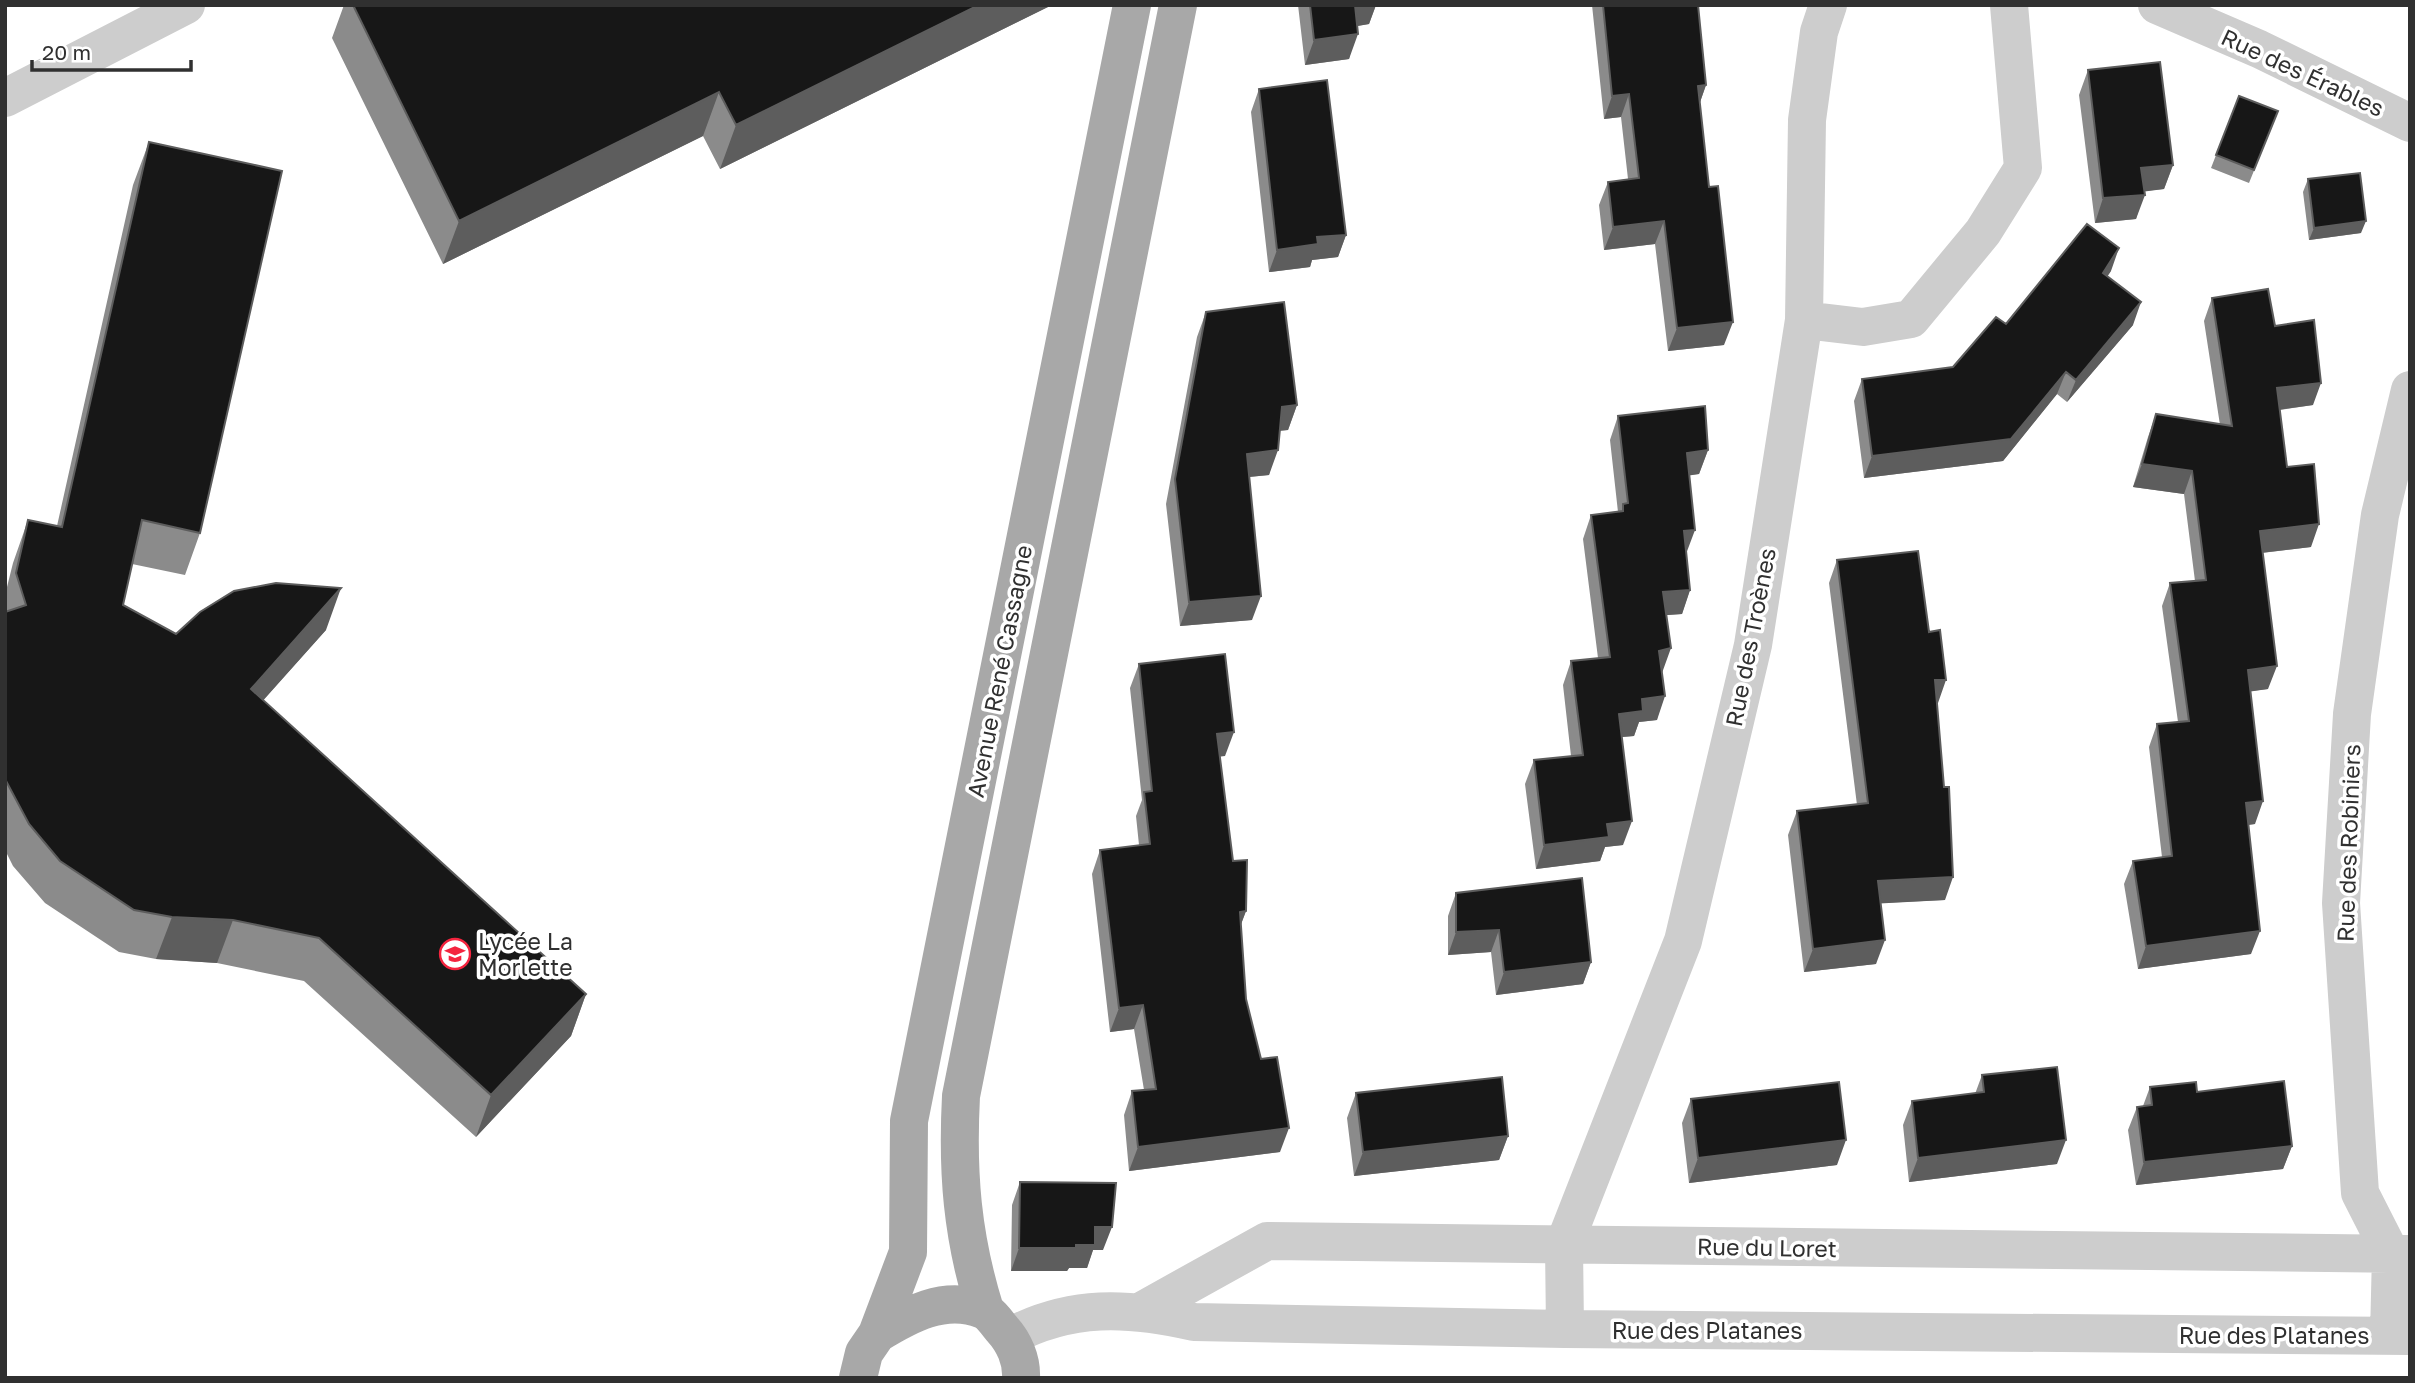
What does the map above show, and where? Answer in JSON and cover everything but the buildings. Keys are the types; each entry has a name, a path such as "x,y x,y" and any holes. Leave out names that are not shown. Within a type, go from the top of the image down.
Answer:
{"main road":[{"name":"Avenue René Cassagne","path":"858,1378 863,1353 877,1334 908,1252 909,1121 1132,5"},
{"name":"Avenue René Cassagne","path":"1021,1378 1022,1366 997,1324 964,1229 958,1170 961,1096 1178,5"},
{"path":"877,1334 910,1314 949,1303 997,1324"}],"street":[{"path":"5,98 186,5"},
{"name":"Rue des Troènes","path":"1564,1245 1683,941 1753,645 1804,320 1807,120 1819,32 1828,5"},
{"path":"1804,320 1863,327 1911,319 1983,232 2023,168 2009,5"},
{"name":"Rue des Érables","path":"2157,5 2259,49 2410,123"},
{"name":"Rue des Robiniers","path":"2399,1336 2400,1254 2360,1193 2342,903 2352,714 2380,514 2410,390"},
{"name":"Rue du Loret","path":"1143,1310 1267,1241 2400,1254"},
{"path":"1564,1245 1565,1329"},
{"name":"Rue des Platanes","path":"997,1324 1033,1325 1071,1314 1143,1310 1194,1322 1565,1329 2399,1336"}],"place":[{"name":"Lycée La Morlette","path":"455,954"}]}
